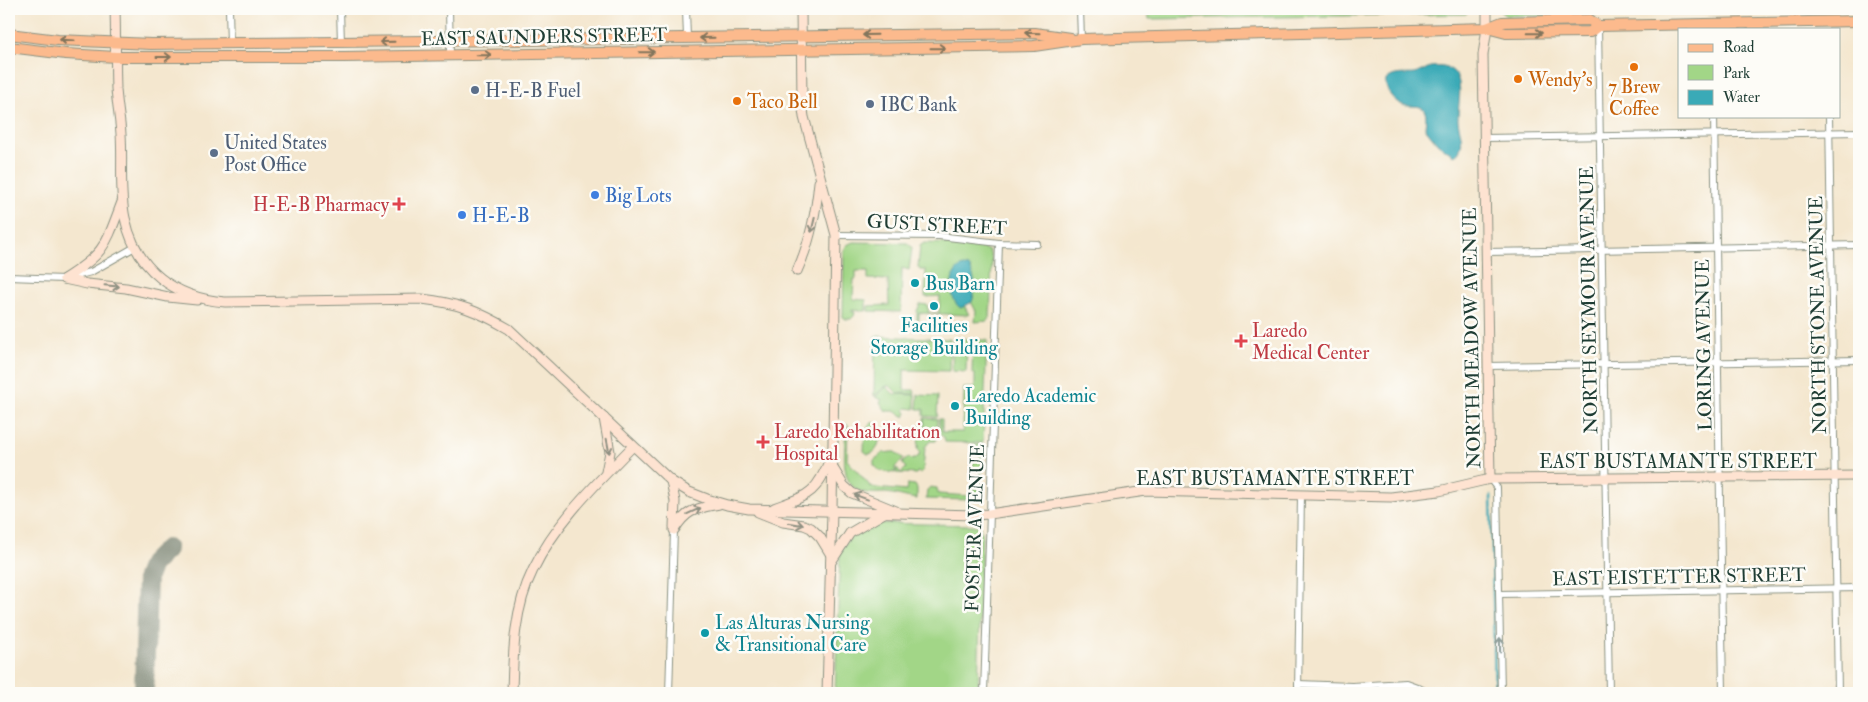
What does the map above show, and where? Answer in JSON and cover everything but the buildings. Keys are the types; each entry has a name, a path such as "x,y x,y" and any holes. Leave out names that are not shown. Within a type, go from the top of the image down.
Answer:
{"main road":[{"name":"EAST BUSTAMANTE STREET","path":"115,9 116,91 121,134 123,199 128,228 135,247 143,260 162,279 187,294 205,300 225,302 422,299 463,306 486,316 509,330 670,481 688,492 721,504 749,509 770,510 989,514 1146,491 1374,497 1414,496 1490,479 1859,476"},
{"path":"801,9 803,110 836,235 833,467 827,693"},
{"name":"NORTH MEADOW AVENUE","path":"1487,9 1487,28 1483,55 1490,479"},
{"name":"EAST SAUNDERS STREET","path":"9,47 66,54 116,57 568,54 1034,46 1081,39 1487,28 1506,33 1590,32 1598,26 1827,25 1859,21"},
{"name":"EAST SAUNDERS STREET","path":"9,34 116,44 341,43 1035,33 1081,39"},
{"path":"568,54 575,48 605,46 612,43 615,39"},
{"path":"264,57 272,50 338,50 354,48 365,42"},
{"path":"797,271 810,237 818,202 820,177"},
{"path":"64,279 87,264 102,250 111,233 123,199"},
{"path":"64,279 87,284 126,288 187,300 205,300"},
{"path":"604,418 610,452 606,474"},
{"path":"512,693 517,622 532,571 565,518 633,446"},
{"path":"770,510 801,498 813,490 822,479 833,452"},
{"path":"833,467 843,484 852,493 900,513"},
{"path":"670,481 675,501 674,530"},
{"path":"674,530 682,517 690,512 721,504"},
{"path":"749,509 782,522 801,524 811,528 819,535 831,559"},
{"path":"831,559 853,531 886,512"}],"street":[{"path":"229,9 230,44"},
{"path":"340,9 341,43"},
{"path":"449,9 450,55"},
{"path":"686,9 687,38"},
{"path":"1080,9 1081,39"},
{"name":"NORTH SEYMOUR AVENUE","path":"1598,26 1609,693"},
{"name":"LORING AVENUE","path":"1714,118 1723,693"},
{"name":"NORTH STONE AVENUE","path":"1829,118 1838,693"},
{"path":"1485,138 1859,132"},
{"name":"GUST STREET","path":"836,235 939,236 999,243 1037,244"},
{"name":"FOSTER AVENUE","path":"984,693 999,243"},
{"path":"1486,252 1859,245"},
{"path":"9,277 64,279 92,272 135,247"},
{"path":"1488,366 1859,360"},
{"name":"NORTH MEADOW AVENUE","path":"1490,479 1497,488 1500,693"},
{"path":"1298,693 1301,494"},
{"path":"670,693 674,530"},
{"name":"EAST EISTETTER STREET","path":"1500,594 1859,588"},
{"path":"1298,684 1352,686 1406,683 1428,693"}],"green space":[{"path":"1148,9 1470,9 1466,14 1149,19"},
{"path":"1497,9 1859,9 1506,16"},
{"path":"853,242 907,243 910,245 912,248 909,270 902,268 901,312 868,311 868,306 889,305 888,280 868,279 868,271 856,271 853,299 866,300 866,311 852,310 852,312 855,312 851,319 843,317 844,250 847,245"},
{"path":"924,243 966,244 989,251 992,259 990,317 987,321 975,322 976,311 970,300 964,305 969,315 919,313 917,321 917,311 920,304 927,305 929,313 939,313 940,296 925,297 926,270 920,270 918,267 920,246"},
{"path":"875,336 950,339 949,371 904,370 904,390 914,390 915,394 897,393 890,386 886,386 874,396"},
{"path":"953,339 967,339 966,372 952,371"},
{"path":"973,340 987,340 983,443 945,442 944,437 939,434 939,419 942,419 942,432 963,432 964,388 975,388 975,374 972,373"},
{"path":"886,387 894,394 915,395 915,409 906,408 907,413 905,417 894,411 886,411 880,402 882,400 875,397"},
{"path":"918,395 938,396 937,417 924,416 924,409 917,409"},
{"path":"924,418 937,419 936,441 930,441 925,447 923,470 921,473 917,472 916,474 896,473 897,468 901,473 906,468 902,463 909,457 912,460 918,457 920,452 917,448 919,446 917,443 919,441 914,435 917,426 921,426 923,429 925,426"},
{"path":"873,422 876,427 874,430 880,436 880,439 874,452 868,454 864,451 865,435 867,428"},
{"path":"846,425 848,425 847,460 870,486 906,491 907,484 915,485 917,488 917,499 886,493 865,493 854,488 846,473 844,453"},
{"path":"974,445 983,445 981,494 979,497 975,500 926,499 927,490 930,487 937,488 938,494 971,496 972,489 979,489 980,470 973,469 973,461 980,461 980,452 974,451"},
{"path":"895,452 904,459 895,467 895,473 880,471 874,465 874,460 883,453"},
{"path":"876,523 974,525 980,527 982,535 978,693 835,693 840,553 846,542 854,534 864,527"}],"water":[{"path":"1430,67 1443,67 1451,70 1456,75 1459,83 1458,120 1462,144 1458,152 1453,155 1437,143 1425,128 1426,116 1423,109 1400,103 1390,95 1387,88 1386,80 1393,76 1414,74"},
{"path":"964,266 969,267 971,271 975,289 972,302 961,308 954,299 952,286 955,273"}],"waterway":[{"path":"1491,495 1495,693"}],"taxiway":[{"path":"144,693 147,577 152,564 167,549"}],"place":[{"name":"7 Brew Coffee","path":"1634,67"},
{"name":"Wendy's","path":"1518,79"},
{"name":"H-E-B Fuel","path":"475,90"},
{"name":"Taco Bell","path":"737,101"},
{"name":"IBC Bank","path":"870,104"},
{"name":"United States Post Office","path":"214,153"},
{"name":"Big Lots","path":"595,195"},
{"name":"H-E-B Pharmacy","path":"399,204"},
{"name":"H-E-B","path":"462,215"},
{"name":"Bus Barn","path":"915,283"},
{"name":"Facilities Storage Building","path":"934,306"},
{"name":"Laredo Medical Center","path":"1241,341"},
{"name":"Laredo Academic Building","path":"955,406"},
{"name":"Laredo Rehabilitation Hospital","path":"763,442"},
{"name":"Las Alturas Nursing & Transitional Care","path":"705,633"}]}
